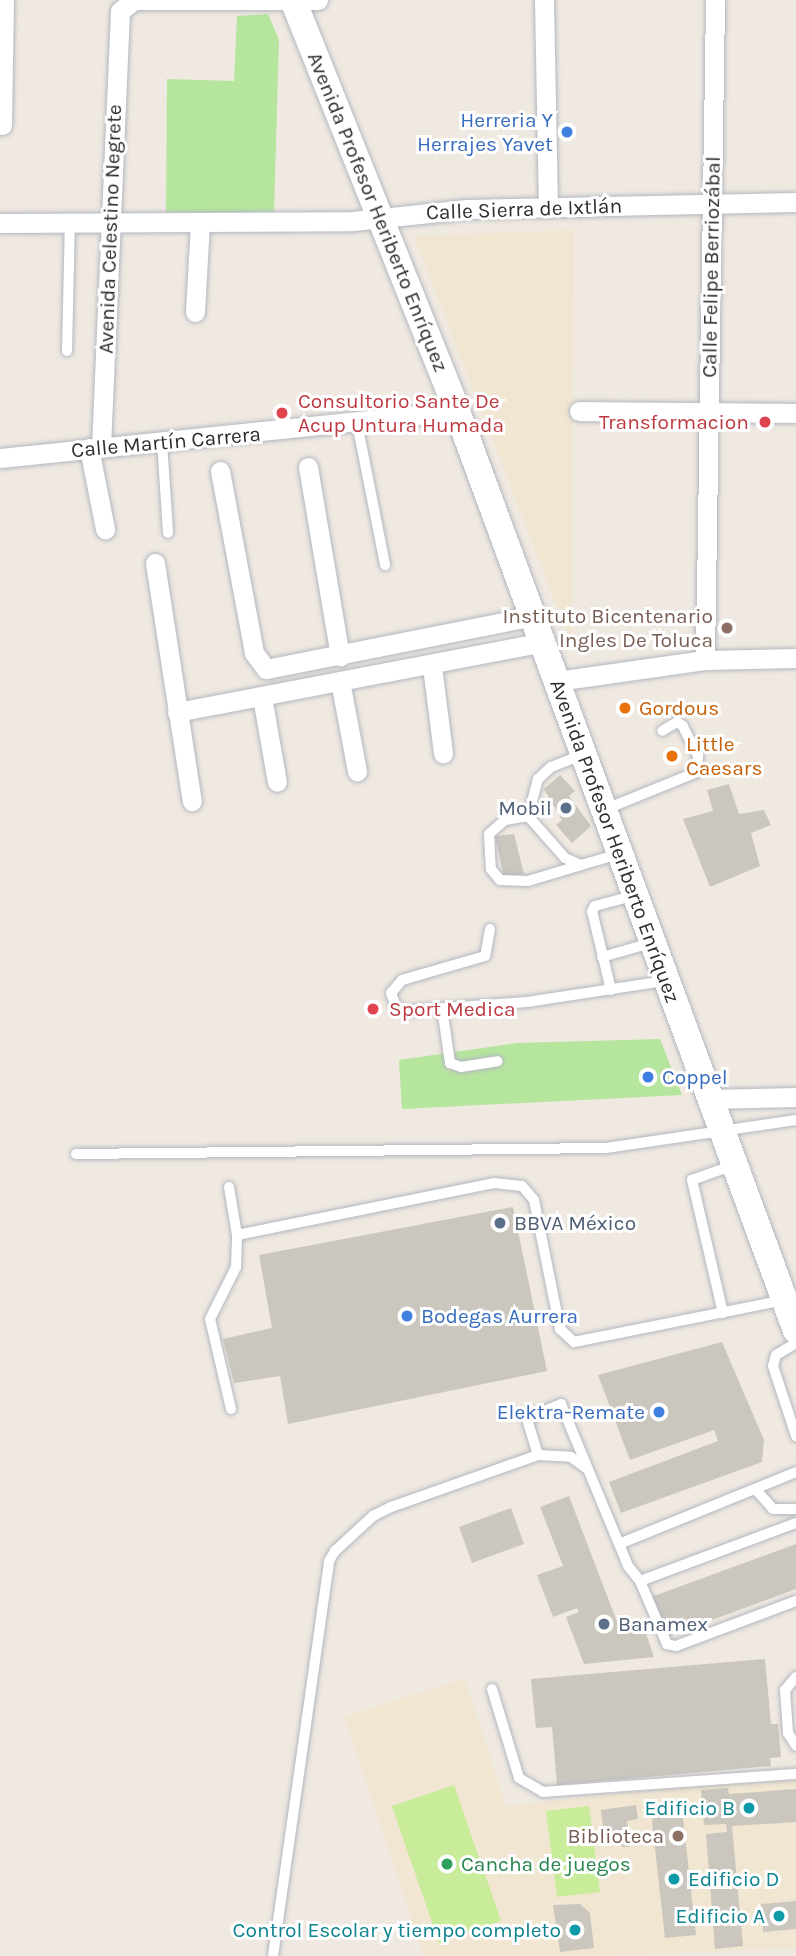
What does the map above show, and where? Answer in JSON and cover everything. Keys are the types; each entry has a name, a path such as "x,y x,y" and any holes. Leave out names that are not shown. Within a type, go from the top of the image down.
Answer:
{"main road":[{"name":"Avenida Profesor Heriberto Enríquez","path":"293,0 457,411 544,642 664,981 796,1331"}],"street":[{"path":"2,125 4,0"},
{"name":"Avenida Celestino Negrete","path":"105,529 95,448 111,222 120,11 134,0 293,0"},
{"path":"293,0 318,0"},
{"path":"544,0 548,208"},
{"name":"Calle Felipe Berriozábal","path":"705,660 715,0"},
{"name":"Calle Sierra de Ixtlán","path":"0,223 381,219 467,209 796,202"},
{"path":"195,312 200,222"},
{"name":"Calle Martín Carrera","path":"0,458 457,411"},
{"path":"579,411 796,413"},
{"path":"308,467 340,656"},
{"path":"220,471 259,663 274,669 533,616"},
{"path":"155,563 192,801"},
{"path":"177,712 432,666 544,642"},
{"path":"557,681 705,660 796,657"},
{"path":"432,666 443,753"},
{"path":"340,681 356,771"},
{"path":"262,698 277,782"},
{"path":"709,1099 796,1097"}],"lane":[{"path":"67,351 70,221"},
{"path":"357,423 385,565"},
{"path":"162,442 168,533"},
{"path":"603,811 697,772 698,756 683,726 677,722 662,731"},
{"path":"528,816 538,779 551,767 584,754"},
{"path":"528,816 556,852 581,865"},
{"path":"528,816 505,820 489,834 491,869 500,880 528,881 618,855"},
{"path":"611,990 591,915 594,907 633,896"},
{"path":"490,929 485,956 402,979 391,993 396,1007 406,1011 442,1008 611,990 664,981"},
{"path":"602,957 650,943"},
{"path":"442,1008 450,1063 461,1067 498,1061"},
{"path":"76,1154 606,1148 796,1121"},
{"path":"723,1313 692,1181 734,1165"},
{"path":"237,1235 510,1182 522,1186 534,1200 566,1339 596,1341 784,1300"},
{"path":"229,1187 237,1235 236,1267 211,1319 232,1409"},
{"path":"796,1343 776,1355 773,1366 796,1436"},
{"path":"538,1455 527,1418 561,1404 619,1544 640,1581 664,1640 671,1646 796,1601"},
{"path":"273,1956 330,1561 373,1516 538,1455 571,1457 586,1468"},
{"path":"619,1544 757,1491 796,1472"},
{"path":"757,1491 773,1510 796,1509"},
{"path":"640,1581 796,1523"},
{"path":"796,1677 785,1690 788,1733 796,1745"},
{"path":"492,1689 519,1778 543,1792 796,1774"}],"shaded area":[{"path":"574,230 572,646 414,236"},
{"path":"464,1678 506,1806 796,1774 796,1948 609,1956 423,1956 344,1717"}],"green space":[{"path":"268,14 279,40 274,212 166,212 167,79 234,81 237,16"},
{"path":"660,1039 682,1095 402,1109 399,1060 517,1043"},
{"name":"Cancha de juegos","path":"454,1785 501,1921 439,1943 392,1806"},
{"path":"589,1806 600,1892 557,1897 546,1811"}],"building":[{"name":"Mobil","path":"560,775 575,791 569,796 591,826 572,843 556,825 562,820 544,789"},
{"path":"729,784 739,814 764,810 771,825 751,833 760,866 710,887 683,819 713,811 707,790"},
{"path":"514,834 524,874 504,878 495,836"},
{"path":"513,1207 547,1371 288,1424 280,1376 234,1383 223,1339 272,1328 259,1255"},
{"path":"722,1342 764,1440 762,1462 621,1513 609,1482 718,1441 714,1430 630,1460 598,1375"},
{"path":"569,1496 619,1627 641,1618 654,1657 584,1664 566,1617 579,1612 577,1608 553,1617 537,1575 563,1566 540,1507"},
{"path":"511,1508 524,1544 472,1563 459,1527"},
{"path":"796,1544 796,1589 666,1637 651,1597"},
{"path":"765,1659 771,1724 778,1724 781,1757 770,1758 771,1766 557,1785 552,1727 536,1728 531,1679"},
{"path":"728,1788 729,1794 796,1789 796,1822 732,1826 743,1946 715,1949 706,1834 727,1832 726,1824 704,1825 701,1790"},
{"path":"636,1805 638,1819 627,1821 630,1847 622,1847 620,1841 605,1843 601,1810"},
{"name":"Edificio D","path":"682,1809 696,1935 665,1938 652,1822 654,1812"},
{"name":"Edificio A","path":"796,1901 796,1929 763,1932 761,1904"},
{"name":"Control Escolar y tiempo completo","path":"580,1904 590,1913 594,1948 560,1952 553,1905"}],"place":[{"name":"Herreria Y Herrajes Yavet","path":"567,132"},
{"name":"Consultorio Sante De Acup Untura Humada","path":"282,413"},
{"name":"Transformacion","path":"765,422"},
{"name":"Instituto Bicentenario Ingles De Toluca","path":"727,628"},
{"name":"Gordous","path":"625,708"},
{"name":"Little Caesars","path":"672,756"},
{"name":"Mobil","path":"566,808"},
{"name":"Sport Medica","path":"373,1009"},
{"name":"Coppel","path":"648,1077"},
{"name":"BBVA México","path":"500,1223"},
{"name":"Bodegas Aurrera","path":"407,1316"},
{"name":"Elektra-Remate","path":"659,1412"},
{"name":"Banamex","path":"604,1624"},
{"name":"Edificio B","path":"749,1808"},
{"name":"Biblioteca","path":"678,1836"},
{"name":"Cancha de juegos","path":"447,1864"},
{"name":"Edificio D","path":"674,1879"},
{"name":"Edificio A","path":"779,1916"},
{"name":"Control Escolar y tiempo completo","path":"575,1930"}]}
